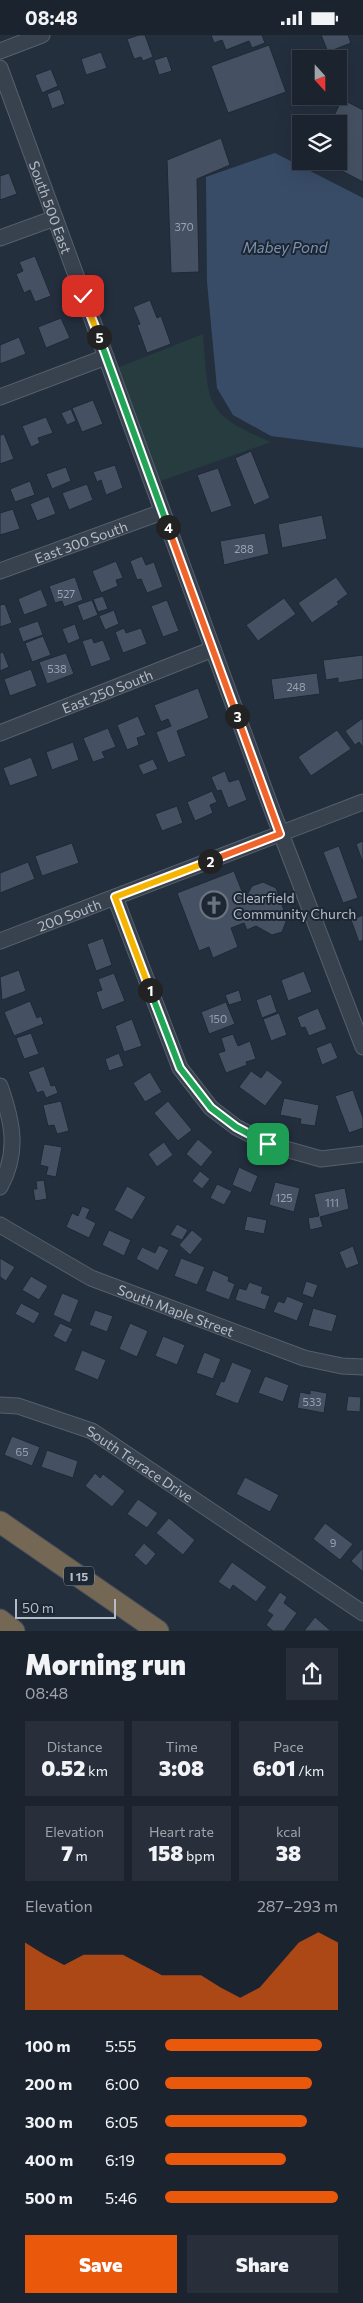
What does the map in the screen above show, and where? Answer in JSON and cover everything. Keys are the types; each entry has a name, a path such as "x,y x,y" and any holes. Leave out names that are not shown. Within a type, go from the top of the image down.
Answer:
{"highway":[{"name":"I 15","path":"0,1522 158,1631"},
{"path":"0,1620 14,1631"}],"street":[{"path":"0,51 42,35"},
{"name":"South 500 East","path":"0,68 280,834 363,1047"},
{"path":"0,238 55,218"},
{"path":"0,397 106,357"},
{"name":"East 300 South","path":"0,571 162,512"},
{"name":"East 250 South","path":"0,733 213,649"},
{"name":"200 South","path":"0,941 363,802"},
{"path":"115,897 180,1068 211,1108 236,1127 268,1144 321,1159 363,1154"},
{"path":"0,1086 9,1115 13,1138 9,1170 0,1187"},
{"name":"South Maple Street","path":"0,1225 91,1278 304,1358 342,1367 363,1367"},
{"name":"South Terrace Drive","path":"0,1405 18,1406 92,1431 363,1613"}],"green space":[{"path":"203,334 206,376 213,403 232,423 271,442 158,482 117,368"}],"water":[{"name":"Mabey Pond","path":"275,153 292,162 292,170 308,170 363,198 363,448 271,436 233,415 217,388 207,282 206,177"}],"building":[{"path":"145,35 153,57 143,61 141,57 134,59 127,39"},
{"path":"211,35 262,35 265,43 252,48 249,41 226,50 222,40 214,43"},
{"path":"321,35 348,35 351,43 333,50 327,50"},
{"path":"269,45 286,92 228,113 211,66"},
{"path":"101,52 107,68 86,75 81,59"},
{"path":"167,56 172,71 159,75 154,60"},
{"path":"51,69 58,86 42,93 35,75"},
{"path":"60,89 65,104 52,109 47,94"},
{"path":"348,102 363,110 363,182 340,170 347,170 347,115 334,115 339,105 348,105"},
{"path":"221,138 230,165 197,179 199,272 171,273 167,160"},
{"path":"9,173 17,194 0,200 0,176"},
{"path":"35,256 51,296 35,302 30,290 24,293 16,274 23,271 19,262"},
{"path":"150,300 157,318 161,316 171,344 147,353 137,325 140,324 133,307"},
{"path":"61,318 70,338 46,348 38,327"},
{"path":"19,337 26,354 0,364 0,345"},
{"path":"93,400 103,424 82,432 72,408"},
{"path":"71,409 76,421 67,425 61,413"},
{"path":"46,417 53,433 38,438 40,443 31,447 22,426"},
{"path":"4,434 14,459 0,464 0,435"},
{"path":"251,451 270,498 254,505 235,458"},
{"path":"115,465 123,488 106,495 101,480 97,482 93,472"},
{"path":"66,467 71,481 52,489 46,474"},
{"path":"218,468 232,506 211,513 197,475"},
{"path":"30,481 35,495 15,502 10,489"},
{"path":"87,484 93,500 69,510 62,493"},
{"path":"49,496 56,514 37,521 30,504"},
{"path":"13,509 20,529 0,535 0,513"},
{"path":"322,515 327,539 282,548 278,524"},
{"path":"265,533 269,554 224,565 220,541"},
{"path":"142,556 146,565 154,562 163,587 147,593 141,579 137,580 130,561"},
{"path":"116,561 123,578 116,580 118,586 101,593 92,571"},
{"path":"75,577 83,600 64,607 62,601 55,603 49,586"},
{"path":"336,577 348,594 337,602 339,604 312,623 298,603"},
{"path":"41,589 48,606 24,615 18,599"},
{"path":"103,596 108,609 98,612 93,599"},
{"path":"284,598 296,614 258,641 246,625"},
{"path":"92,600 98,615 83,621 77,605"},
{"path":"167,600 179,631 163,637 151,606"},
{"path":"5,604 12,623 0,627 0,605"},
{"path":"114,610 119,624 105,630 99,616"},
{"path":"38,621 43,635 23,642 18,628"},
{"path":"75,624 80,639 68,644 62,629"},
{"path":"124,628 126,633 141,628 147,644 123,653 115,632"},
{"path":"43,636 51,655 32,662 25,643"},
{"path":"92,638 94,643 103,640 111,660 91,667 82,641"},
{"path":"3,652 9,667 0,671 0,653"},
{"path":"66,653 74,674 47,684 39,662"},
{"path":"363,655 363,679 338,683 338,678 326,680 323,660"},
{"path":"31,669 37,686 10,696 4,679"},
{"path":"317,673 320,694 274,700 271,679"},
{"path":"198,688 209,718 177,731 186,756 168,763 156,732 171,726 168,719 161,722 154,705"},
{"path":"138,716 146,735 137,738 139,745 127,750 117,725"},
{"path":"363,718 363,747 359,742 355,745 345,731"},
{"path":"108,728 116,747 102,752 105,758 93,762 83,738"},
{"path":"337,730 351,749 311,776 298,757"},
{"path":"73,742 79,760 52,770 46,752"},
{"path":"31,757 38,776 10,786 3,768"},
{"path":"153,759 158,769 143,775 138,765"},
{"path":"225,771 229,782 239,779 247,800 228,808 221,790 217,791 211,777"},
{"path":"212,791 217,802 210,805 213,813 195,821 187,802"},
{"path":"177,806 183,823 162,831 155,814"},
{"path":"363,841 363,863 356,844"},
{"path":"72,843 79,863 42,876 35,856"},
{"path":"339,846 358,898 343,903 323,852"},
{"path":"28,862 35,879 0,893 0,873"},
{"path":"234,871 245,899 252,886 263,882 276,888 287,919 282,932 272,935 256,926 247,930 244,923 231,928 238,947 213,958 209,947 199,951 177,893"},
{"path":"363,915 363,940 359,942 351,920"},
{"path":"103,938 112,965 96,971 87,944"},
{"path":"19,970 26,991 2,1000 0,977"},
{"path":"304,971 312,992 288,1001 281,980"},
{"path":"114,973 125,1001 102,1010 96,992 102,990 98,979"},
{"path":"239,990 242,1001 229,1005 225,995"},
{"path":"271,994 277,1012 262,1018 256,1000"},
{"path":"30,1001 37,1018 41,1016 44,1024 14,1036 4,1012"},
{"path":"226,1002 235,1024 209,1034 201,1012"},
{"path":"318,1008 327,1029 309,1036 305,1027 301,1028 297,1017"},
{"path":"279,1013 287,1035 271,1041 263,1019"},
{"path":"132,1019 142,1046 124,1052 115,1026"},
{"path":"31,1033 39,1054 24,1059 16,1038"},
{"path":"233,1034 238,1046 250,1041 256,1059 246,1062 247,1065 226,1073 218,1053 225,1051 221,1038"},
{"path":"331,1042 338,1058 322,1065 316,1048"},
{"path":"119,1053 124,1066 109,1071 105,1059"},
{"path":"44,1066 51,1086 55,1085 58,1093 46,1098 43,1091 37,1093 28,1072"},
{"path":"267,1070 283,1082 265,1106 239,1087 251,1071 261,1078"},
{"path":"150,1072 162,1092 145,1102 133,1083"},
{"path":"353,1090 363,1118 363,1128 349,1133 335,1096"},
{"path":"284,1098 319,1105 315,1126 300,1124 301,1119 280,1115"},
{"path":"61,1101 69,1131 57,1134 54,1125 48,1126 43,1105"},
{"path":"168,1101 192,1130 178,1141 154,1113"},
{"path":"198,1139 213,1152 201,1167 186,1154"},
{"path":"164,1142 173,1155 157,1167 148,1154"},
{"path":"44,1144 62,1147 56,1177 46,1175 48,1167 40,1165"},
{"path":"239,1167 258,1176 251,1193 232,1185"},
{"path":"200,1171 210,1179 202,1189 192,1181"},
{"path":"44,1180 47,1199 35,1201 33,1189 37,1189 36,1181"},
{"path":"275,1182 300,1188 294,1212 269,1205"},
{"path":"217,1184 232,1191 224,1205 210,1198"},
{"path":"127,1186 146,1197 132,1220 114,1210"},
{"path":"345,1188 349,1209 320,1217 323,1227 310,1230 308,1218 319,1216 314,1194"},
{"path":"82,1206 90,1209 86,1218 96,1223 89,1238 66,1227 72,1213 78,1216"},
{"path":"247,1216 267,1220 264,1234 244,1230"},
{"path":"177,1224 188,1230 182,1240 170,1235"},
{"path":"109,1230 131,1240 124,1256 102,1245"},
{"path":"192,1230 203,1239 190,1255 179,1245"},
{"path":"159,1245 169,1250 158,1271 136,1259 142,1247 155,1253"},
{"path":"353,1246 359,1264 346,1269 339,1252"},
{"path":"0,1258 15,1267 6,1281 0,1277"},
{"path":"181,1258 205,1267 197,1285 174,1276"},
{"path":"213,1270 229,1277 228,1281 235,1284 229,1300 205,1291"},
{"path":"31,1276 48,1286 39,1300 22,1290"},
{"path":"306,1281 318,1285 313,1298 302,1294"},
{"path":"249,1282 263,1287 261,1293 270,1296 265,1310 235,1300 239,1288 246,1290"},
{"path":"62,1293 79,1300 70,1323 53,1315"},
{"path":"287,1296 304,1303 297,1321 273,1312 278,1301 284,1303"},
{"path":"21,1303 40,1313 34,1324 15,1314"},
{"path":"313,1308 337,1315 332,1332 308,1326"},
{"path":"95,1310 113,1316 107,1332 89,1325"},
{"path":"60,1323 73,1329 66,1343 53,1336"},
{"path":"130,1323 148,1331 137,1357 119,1349"},
{"path":"163,1336 185,1345 177,1365 155,1356"},
{"path":"82,1350 106,1360 98,1380 74,1370"},
{"path":"204,1352 221,1359 213,1379 196,1373"},
{"path":"232,1362 252,1370 238,1404 215,1395 221,1381 224,1382"},
{"path":"265,1376 289,1385 283,1402 258,1393"},
{"path":"310,1390 327,1393 324,1413 297,1408 300,1392 310,1394"},
{"path":"348,1396 361,1397 360,1412 346,1411"},
{"path":"12,1436 40,1447 32,1466 4,1455"},
{"path":"47,1450 78,1461 73,1478 41,1467"},
{"path":"95,1473 100,1478 103,1474 125,1491 112,1507 85,1486"},
{"path":"245,1477 279,1495 270,1512 236,1494"},
{"path":"138,1499 158,1513 147,1528 127,1514"},
{"path":"169,1518 195,1540 183,1555 156,1533"},
{"path":"325,1523 353,1544 340,1560 313,1539"},
{"path":"144,1543 156,1554 146,1566 134,1555"},
{"path":"363,1548 363,1572 351,1561"},
{"path":"232,1562 267,1587 256,1602 233,1585 230,1590 218,1582"},
{"path":"280,1592 287,1597 284,1603 297,1613 284,1631 273,1631 266,1625 273,1615 267,1611"},
{"path":"315,1617 331,1631 304,1631"}],"place":[{"name":"Clearfield Community Church","path":"214,905"}],"route":[{"path":"83,296 280,834 115,897 180,1068 211,1108 236,1127 268,1144"}]}
